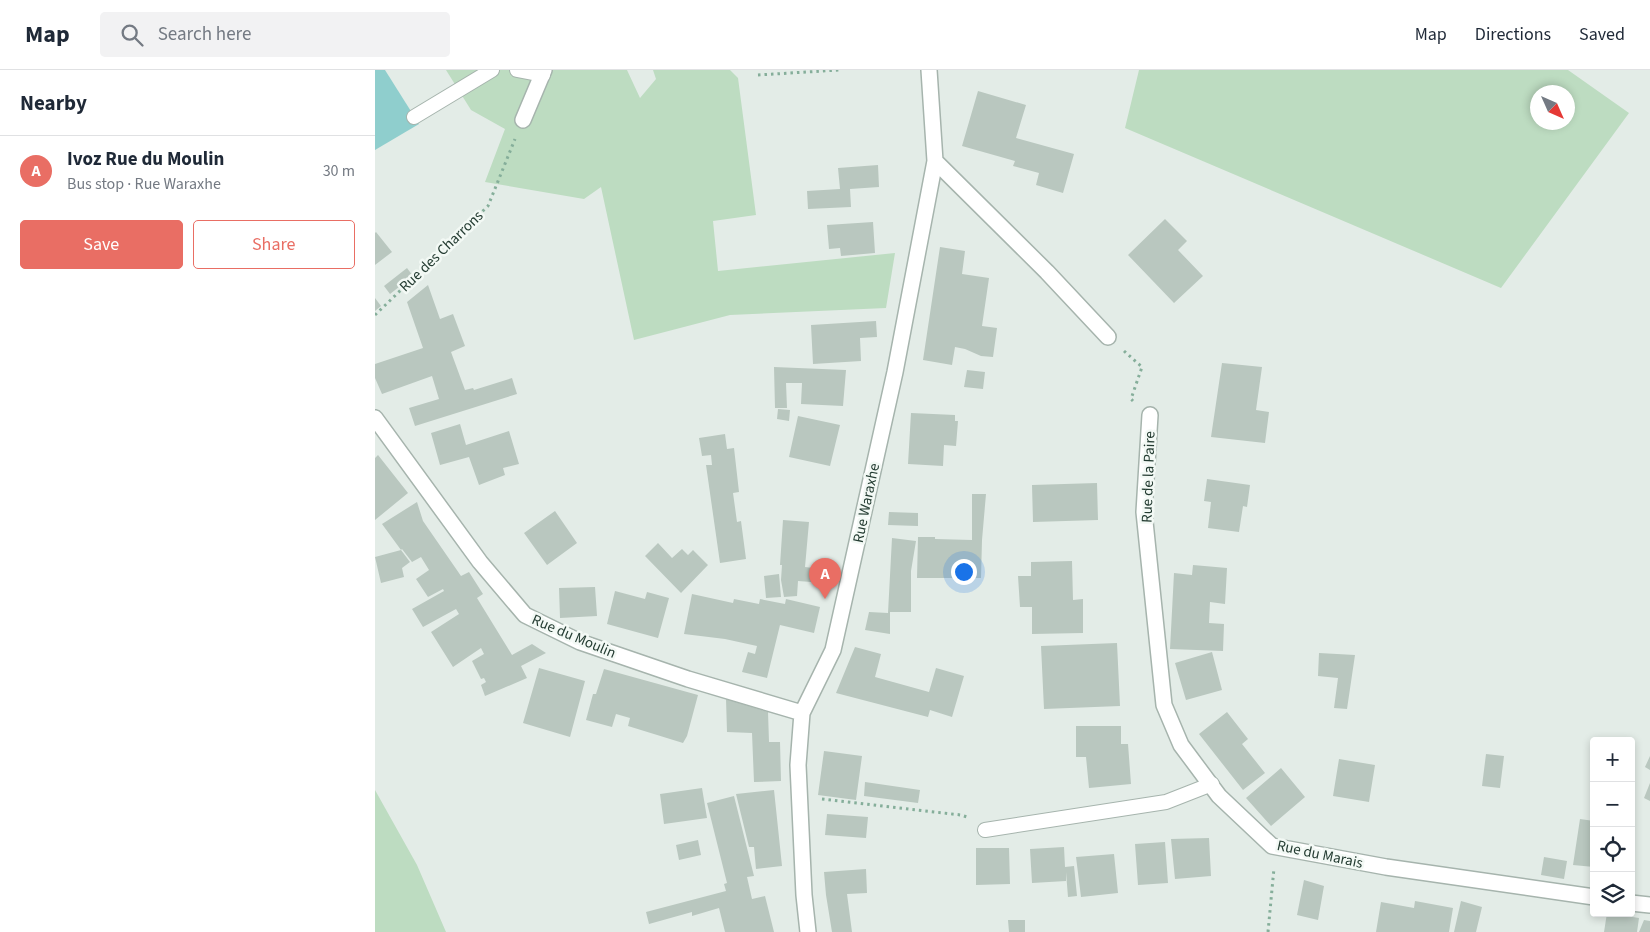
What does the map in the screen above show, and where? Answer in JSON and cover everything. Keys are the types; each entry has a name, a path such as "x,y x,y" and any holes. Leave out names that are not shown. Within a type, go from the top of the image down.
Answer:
{"street":[{"name":"Rue Waraxhe","path":"808,932 798,765 802,713 833,650 895,372 935,161 929,70"},
{"path":"523,120 544,72"},
{"path":"935,161 1040,265 1108,337"},
{"name":"Rue de la Paire","path":"1150,415 1144,512 1164,705 1181,745 1212,784"},
{"name":"Rue du Moulin","path":"375,418 480,562 525,615 579,642 688,680 802,713"},
{"name":"Rue du Marais","path":"1212,784 1219,796 1272,846 1386,867 1590,896"},
{"path":"1635,903 1650,905"}],"lane":[{"path":"415,118 492,70"},
{"path":"517,70 544,72"},
{"path":"985,830 1167,802 1212,784"}],"path":[{"path":"758,75 839,70"},
{"name":"Rue des Charrons","path":"375,315 488,206 523,120"},
{"name":"Rue de la Paire","path":"1108,337 1142,367 1131,400 1150,415"},
{"path":"799,798 823,799 961,815 975,821 985,830"},
{"path":"1268,932 1276,846"}],"green space":[{"path":"446,70 627,70 640,98 656,79 653,70 730,70 738,78 756,215 713,221 718,271 895,253 886,308 730,315 634,340 601,187 584,199 485,182 505,129 471,110"},
{"path":"1139,70 1568,70 1629,113 1501,288 1125,128"},
{"path":"375,790 417,865 446,932 375,932"}],"water":[{"path":"375,70 385,70 419,124 375,150"}],"building":[{"path":"978,91 1026,105 1016,138 1074,154 1063,193 1036,185 1039,173 1013,166 1015,161 962,146"},
{"path":"878,165 879,187 850,189 851,207 808,209 807,191 840,189 838,168"},
{"path":"1165,219 1187,241 1178,250 1203,276 1174,303 1128,255"},
{"path":"873,222 875,253 841,256 840,248 829,249 827,225"},
{"path":"375,233 392,252 375,265"},
{"path":"940,247 965,251 962,274 989,278 982,326 997,328 993,357 981,356 955,347 952,365 923,360"},
{"path":"407,268 413,276 390,294 384,286"},
{"path":"428,285 440,319 453,314 465,346 451,352 465,390 473,388 474,390 512,378 517,394 415,426 409,408 439,399 432,376 382,394 375,378 375,364 423,348 407,302"},
{"path":"375,298 381,306 375,311"},
{"path":"876,321 877,337 860,338 861,361 813,364 811,325"},
{"path":"1222,363 1262,367 1256,410 1269,412 1265,443 1211,437"},
{"path":"774,367 846,370 843,406 801,404 802,383 786,383 787,408 775,408"},
{"path":"967,370 985,372 983,389 964,387"},
{"path":"778,409 790,410 789,421 777,419"},
{"path":"911,413 955,415 955,421 958,421 956,446 944,445 943,466 908,464"},
{"path":"798,416 840,425 830,466 789,457"},
{"path":"460,424 466,445 509,431 519,464 503,468 505,475 479,485 469,457 440,465 431,433"},
{"path":"725,434 727,449 734,448 739,492 733,493 737,522 741,521 746,559 720,563 706,465 712,465 711,455 702,456 699,438"},
{"path":"378,455 408,493 375,520 375,458"},
{"path":"1207,479 1250,485 1247,507 1243,506 1239,532 1208,528 1211,502 1204,501"},
{"path":"1097,483 1098,520 1033,522 1032,485"},
{"path":"972,494 986,494 981,578 917,578 918,537 972,540"},
{"path":"417,502 423,521 461,576 469,572 483,594 477,598 512,655 532,644 546,653 521,666 527,678 485,696 481,685 486,682 484,678 481,679 472,661 484,654 481,648 453,667 431,632 459,614 456,609 423,627 412,609 444,591 443,589 428,597 416,579 429,570 421,557 412,562 382,524"},
{"path":"555,511 577,543 547,565 524,533"},
{"path":"889,512 918,513 918,526 888,525"},
{"path":"783,520 809,522 805,567 813,568 811,582 798,581 797,596 784,597 781,580 782,565 780,565"},
{"path":"892,538 916,541 911,571 911,612 890,612 890,634 865,630 869,612 888,613"},
{"path":"658,543 672,558 682,549 688,555 693,550 708,565 681,593 645,556"},
{"path":"401,550 410,562 402,568 404,577 381,583 375,557"},
{"path":"1072,561 1073,600 1083,599 1083,633 1032,634 1032,607 1020,607 1018,576 1031,576 1031,562"},
{"path":"1193,565 1227,568 1225,604 1210,602 1209,623 1224,624 1223,651 1170,649 1174,573 1192,575"},
{"path":"779,574 781,597 766,598 764,576"},
{"path":"595,587 597,616 560,618 559,588"},
{"path":"615,591 645,599 647,592 669,598 658,638 607,624"},
{"path":"692,594 733,603 734,599 759,604 760,599 785,604 786,599 820,607 814,633 780,625 767,678 742,672 748,652 755,654 757,646 725,639 684,634"},
{"path":"1117,643 1120,706 1044,709 1041,646"},
{"path":"855,647 881,654 875,677 929,692 936,668 964,676 952,717 930,710 928,717 836,693"},
{"path":"1212,652 1222,690 1186,700 1175,663"},
{"path":"1319,653 1355,655 1347,709 1334,708 1338,678 1318,676"},
{"path":"539,668 585,681 570,737 523,723"},
{"path":"604,669 698,695 687,736 683,743 628,726 630,718 616,714 612,727 586,720 593,694 596,694"},
{"path":"726,699 768,712 769,742 780,742 781,781 754,782 752,733 727,732"},
{"path":"1227,712 1248,739 1242,744 1265,773 1243,790 1199,734"},
{"path":"1076,726 1121,726 1121,744 1128,744 1131,784 1089,788 1086,757 1076,757"},
{"path":"824,751 862,756 856,800 818,795"},
{"path":"1486,754 1504,756 1500,788 1482,786"},
{"path":"1650,756 1650,770 1645,767"},
{"path":"1339,759 1375,765 1369,802 1333,796"},
{"path":"1281,768 1305,797 1271,826 1246,798"},
{"path":"865,782 920,790 918,803 864,796"},
{"path":"1650,783 1650,801 1644,798"},
{"path":"702,788 707,818 664,824 660,794"},
{"path":"774,790 782,866 756,869 754,847 749,847 736,794"},
{"path":"734,796 754,876 747,877 752,899 765,896 774,932 725,932 719,908 692,916 692,912 649,924 646,912 726,891 724,884 727,883 707,803"},
{"path":"827,814 868,817 866,838 825,835"},
{"path":"1580,819 1590,820 1590,867 1573,865"},
{"path":"1209,838 1211,876 1175,879 1171,839"},
{"path":"698,840 701,855 679,860 676,845"},
{"path":"1165,842 1168,883 1138,885 1135,844"},
{"path":"1064,847 1065,867 1074,866 1077,896 1068,897 1066,872 1066,881 1032,883 1030,849"},
{"path":"976,848 1009,848 1010,884 976,885"},
{"path":"1114,854 1118,893 1081,897 1076,857"},
{"path":"1544,857 1567,861 1564,879 1541,875"},
{"path":"866,869 867,893 847,894 852,932 832,932 824,872"},
{"path":"1304,880 1324,886 1318,920 1297,915"},
{"path":"1415,901 1453,908 1449,932 1376,932 1381,902 1414,908"},
{"path":"1461,901 1482,907 1476,932 1454,932"},
{"path":"1606,917 1639,918 1637,932 1604,932"},
{"path":"1008,920 1025,920 1025,932 1009,932"},
{"path":"1644,920 1650,921 1650,932 1639,932"}],"place":[{"name":"Ivoz Rue du Moulin","path":"825,599"}]}
